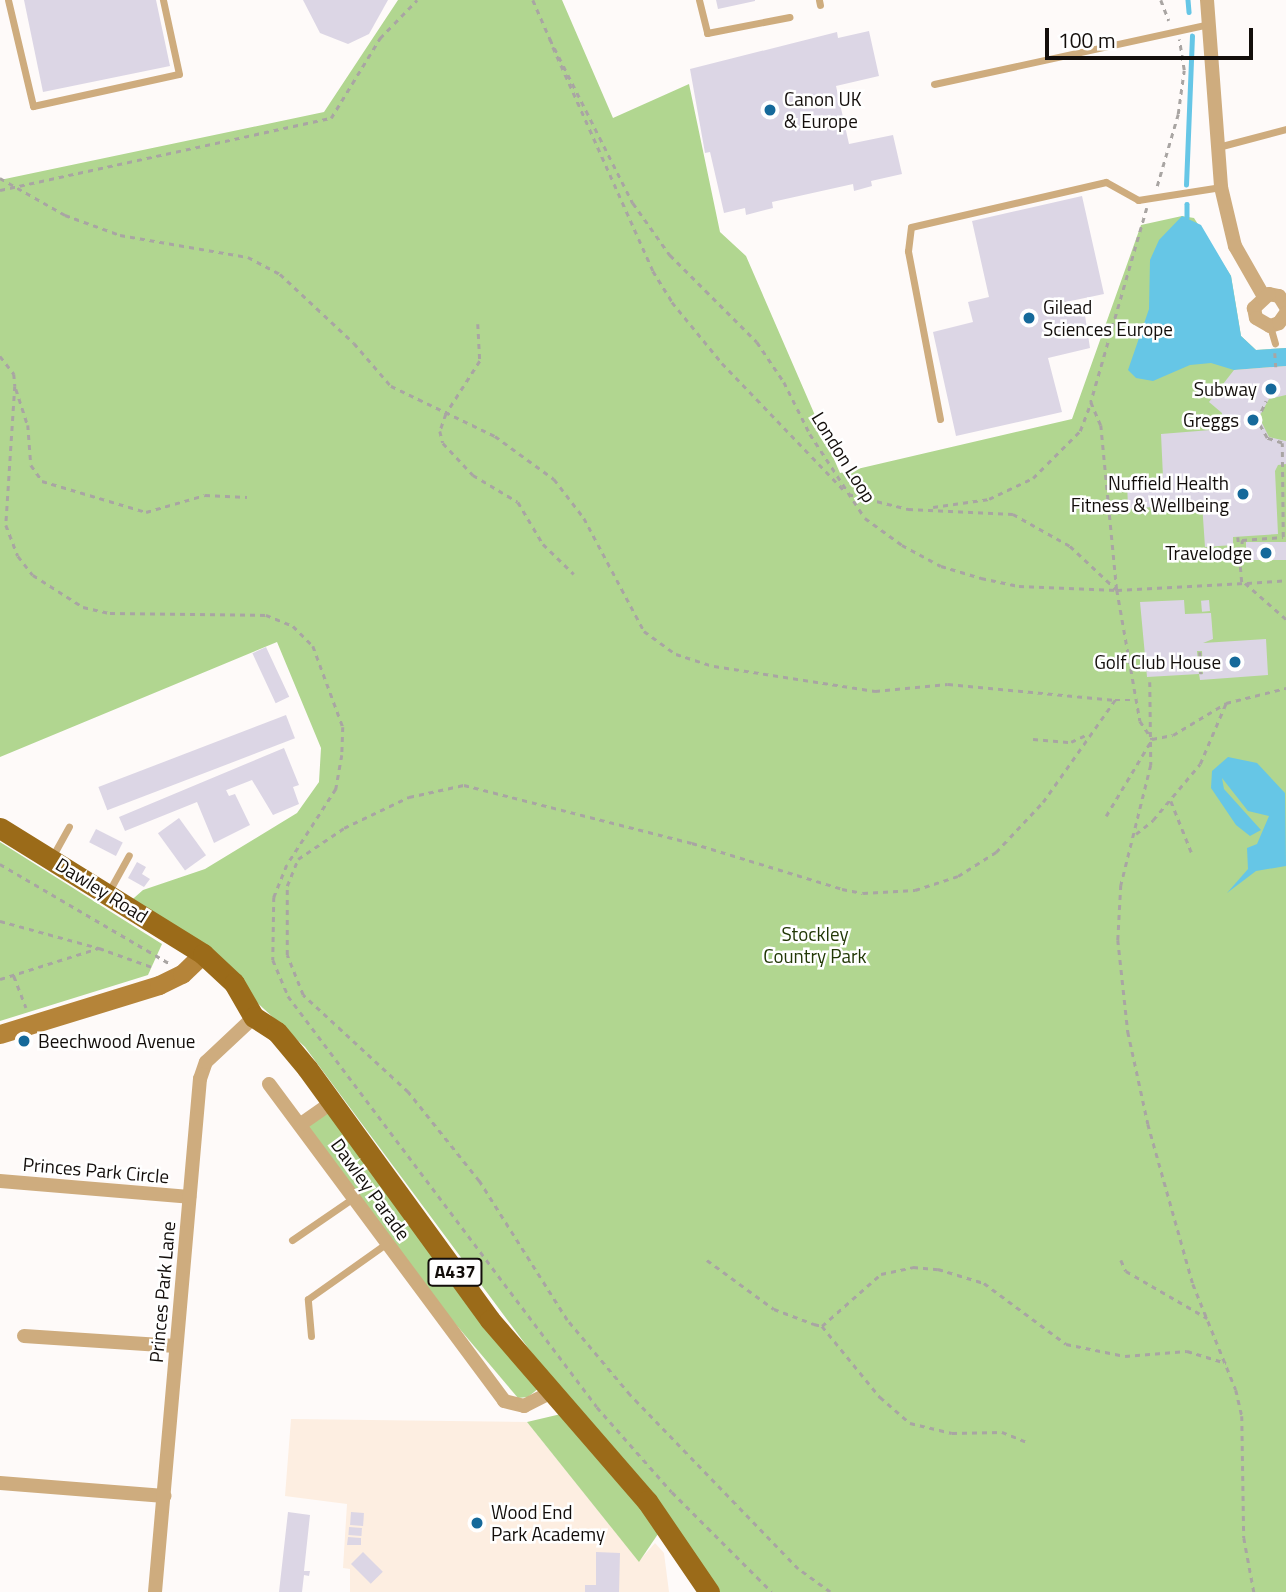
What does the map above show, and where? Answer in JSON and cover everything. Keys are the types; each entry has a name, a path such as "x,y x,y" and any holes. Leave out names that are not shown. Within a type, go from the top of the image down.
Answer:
{"main road":[{"name":"Dawley Road","path":"0,828 203,954"},
{"name":"A437","path":"203,954 239,988 254,1017 284,1039 473,1298 648,1501 709,1592"}],"street":[{"path":"1207,0 1221,187 1235,246 1263,295"},
{"path":"1263,295 1279,296 1286,306"},
{"path":"1263,295 1254,313 1269,326 1279,323 1286,313"},
{"path":"0,1034 159,985 182,974 203,954"},
{"name":"Princes Park Lane","path":"155,1592 203,1066 254,1017"},
{"name":"Dawley Parade","path":"269,1084 302,1124 504,1401 524,1406 552,1392"},
{"path":"302,1124 332,1102"},
{"name":"Princes Park Circle","path":"0,1181 189,1197"},
{"path":"24,1336 176,1346"},
{"path":"0,1483 164,1496"}],"lane":[{"path":"8,0 33,106 179,74 163,0"},
{"path":"699,0 707,33 789,17"},
{"path":"934,84 1209,24"},
{"path":"1218,147 1286,129"},
{"path":"940,419 908,251 911,226 1106,182 1138,200 1152,201 1221,187"},
{"path":"1269,326 1275,343"},
{"path":"51,859 69,827"},
{"path":"107,894 129,855"},
{"path":"292,1240 354,1198"},
{"path":"311,1336 308,1299 387,1243"}],"path":[{"path":"0,190 331,118 380,38 417,0"},
{"path":"908,509 960,505 1018,487 1045,469 1080,431 1091,402 1105,342 1178,114 1184,70 1176,31 1161,0"},
{"path":"534,1 567,86 653,271 672,302 722,363 848,494 908,509 1013,514 1070,546 1117,590"},
{"name":"London Loop","path":"550,39 633,202 670,255 757,342 865,518 941,566 1019,586 1117,590 1286,580"},
{"path":"0,178 65,215 120,235 258,262 311,301 391,386 495,436 554,479 584,518 644,631 676,654 713,666 875,691 948,684 1135,700"},
{"path":"478,324 480,361 446,414 441,436 453,457 473,475 518,502 543,544 574,574"},
{"path":"1275,343 1276,367"},
{"path":"0,356 14,374 15,386 6,525 18,556 33,575 83,607 110,613 266,615 293,626 313,646 343,727 342,755 335,789 287,865 274,897 273,960 288,996 597,1407 672,1492 772,1592"},
{"path":"15,386 28,425 31,465 42,481 146,512 205,495 247,497"},
{"path":"1240,564 1242,540 1283,537 1282,443 1267,438 1258,423 1259,409 1266,401"},
{"path":"1091,402 1101,425 1117,590 1135,700 1152,738"},
{"path":"1238,537 1243,583 1286,619"},
{"path":"1200,652 1201,674"},
{"path":"1150,682 1151,765 1121,886 1119,926 1128,1032 1152,1137 1207,1318 1226,1363 1242,1416 1244,1538 1254,1592"},
{"path":"1106,816 1152,738 1186,730 1226,703 1286,688"},
{"path":"830,1592 798,1569 630,1395 567,1320 479,1181 408,1092 303,995 287,955 288,886 298,859 344,828 409,797 464,785 692,843 842,889 863,893 915,890 958,876 996,852 1031,818 1115,700"},
{"path":"1136,834 1200,764 1226,703"},
{"path":"1033,739 1072,742 1091,733"},
{"path":"1170,799 1193,856"},
{"path":"0,864 158,954 182,974"},
{"path":"0,921 153,964 159,985"},
{"path":"0,979 99,948"},
{"path":"14,976 33,1024"},
{"path":"706,1260 781,1314 822,1326 873,1389 910,1423 952,1433 1002,1433 1029,1443"},
{"path":"1121,1260 1126,1271 1207,1318"},
{"path":"822,1326 881,1273 913,1267 938,1269 984,1283 1051,1334 1085,1350 1125,1356 1187,1351 1226,1363"}],"shaded area":[{"name":"Wood End Park Academy","path":"291,1419 527,1422 639,1561 655,1543 664,1553 669,1592 350,1592 350,1569 343,1568 347,1504 285,1496"}],"green space":[{"name":"Stockley Country Park","path":"398,0 562,0 613,118 689,84 720,232 746,256 840,473 1072,419 1141,225 1182,216 1194,218 1231,276 1241,336 1256,350 1286,348 1286,1592 709,1592 305,1047 221,969 126,905 143,890 205,869 297,813 319,782 321,748 277,642 0,757 0,180 324,112"},
{"path":"0,842 162,944 148,975 0,1021"},
{"path":"332,1102 539,1388 528,1397 518,1398 387,1243 301,1124"},
{"path":"561,1414 620,1478 658,1534 639,1562 527,1422"}],"water":[{"path":"1182,216 1201,225 1231,276 1241,336 1256,350 1286,348 1286,366 1234,370 1211,363 1190,365 1153,381 1136,378 1128,370 1149,309 1150,260 1159,240"},
{"path":"1228,757 1257,763 1285,793 1286,866 1256,871 1227,893 1248,869 1247,848 1257,844 1269,816 1248,811 1222,778 1224,789 1261,830 1250,836 1236,825 1211,788 1212,771"}],"building":[{"path":"24,0 156,0 170,66 43,92"},
{"path":"303,0 388,0 369,34 348,44 320,33"},
{"path":"716,0 755,0 755,1 718,9"},
{"name":"Canon UK & Europe","path":"869,31 879,76 836,86 849,144 893,135 902,174 871,181 872,186 854,191 853,184 772,202 773,208 746,215 745,208 724,213 710,152 705,153 690,69 837,32 838,38"},
{"name":"Gilead Sciences Europe","path":"1082,196 1104,294 1061,303 1063,313 1084,309 1090,348 1048,358 1062,412 956,436 933,332 973,322 968,302 989,297 972,221"},
{"path":"1286,366 1286,395 1269,399 1259,417 1269,437 1286,441 1286,464 1278,465 1275,471 1278,534 1233,537 1233,545 1205,547 1202,503 1128,509 1127,480 1163,477 1161,434 1223,429 1222,413 1209,402 1234,370"},
{"name":"Travelodge","path":"1246,542 1286,542 1286,560 1246,560"},
{"path":"1184,600 1185,614 1211,613 1213,639 1203,643 1266,639 1268,675 1200,680 1199,674 1147,677 1140,602","holes":["1197,651 1202,651 1203,674 1199,674"]},
{"path":"1209,600 1210,611 1202,612 1201,601"},
{"path":"266,647 289,697 276,703 252,653"},
{"path":"286,715 295,738 107,810 98,787"},
{"path":"284,748 299,785 293,787 299,804 273,815 252,780 226,790 229,796 235,794 250,825 214,843 197,802 125,831 119,817"},
{"path":"179,818 206,855 185,870 158,833"},
{"path":"96,829 123,843 116,856 89,842"},
{"path":"137,862 146,867 142,874 150,879 144,887 128,878"},
{"path":"288,1512 310,1515 304,1571 310,1571 309,1576 304,1575 302,1592 279,1592"},
{"path":"351,1512 364,1513 363,1526 350,1525"},
{"path":"349,1527 362,1528 361,1536 348,1535"},
{"path":"348,1537 361,1538 361,1545 347,1545"},
{"path":"363,1552 383,1572 371,1584 351,1564"},
{"path":"596,1552 620,1553 619,1592 585,1592 585,1585 596,1585"}],"waterway":[{"path":"1188,0 1189,12"},
{"path":"1186,185 1192,36"},
{"path":"1187,204 1187,217"}],"place":[{"name":"Canon UK & Europe","path":"770,110"},
{"name":"Gilead Sciences Europe","path":"1029,318"},
{"name":"Subway","path":"1271,389"},
{"name":"Greggs","path":"1253,420"},
{"name":"Nuffield Health Fitness & Wellbeing","path":"1243,494"},
{"name":"Travelodge","path":"1266,553"},
{"name":"Golf Club House","path":"1235,662"},
{"name":"Beechwood Avenue","path":"24,1041"},
{"name":"Wood End Park Academy","path":"477,1523"}]}
